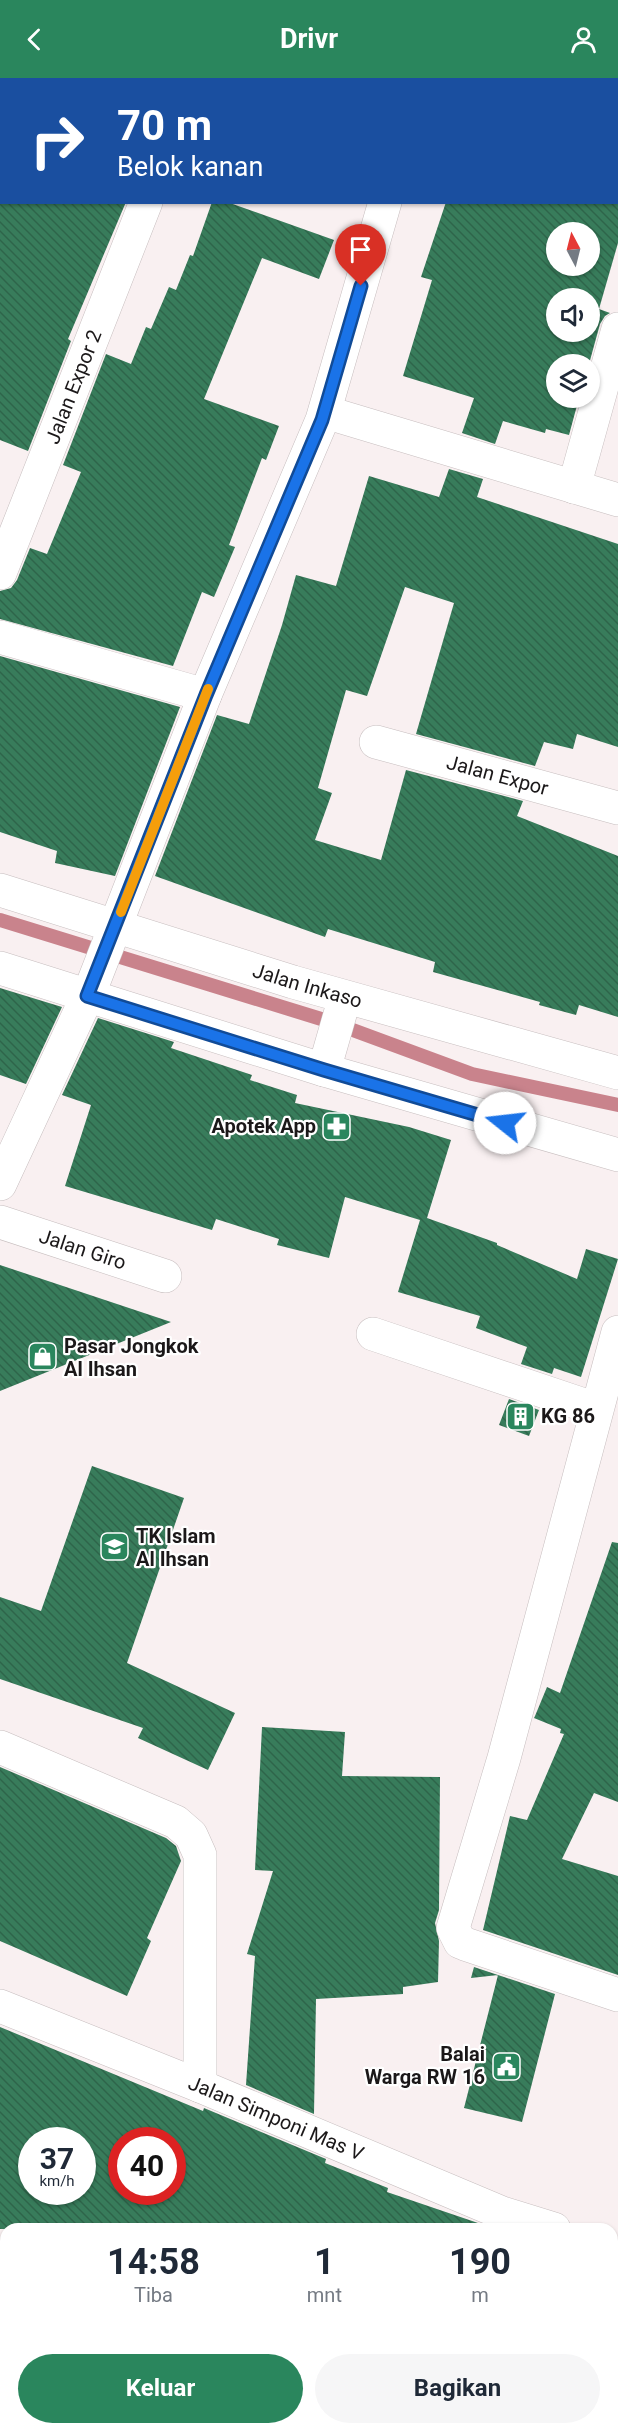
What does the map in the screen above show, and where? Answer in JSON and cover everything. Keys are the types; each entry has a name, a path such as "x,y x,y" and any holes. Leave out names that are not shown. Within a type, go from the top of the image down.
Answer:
{"street":[{"name":"Jalan Expor 2","path":"0,573 145,204"},
{"path":"0,1184 89,991 206,695 325,412 384,204"},
{"path":"574,487 618,329"},
{"path":"325,412 618,500"},
{"path":"0,637 206,695"},
{"name":"Jalan Expor","path":"376,742 618,808"},
{"name":"Jalan Inkaso","path":"0,890 112,935 343,1006 618,1073"},
{"path":"0,968 89,991 326,1062 618,1155"},
{"path":"326,1062 343,1006"},
{"name":"Jalan Giro","path":"0,1222 165,1276"},
{"path":"618,1332 504,1758 453,1928 460,1941 465,1944 618,1995"},
{"path":"373,1334 596,1409"},
{"path":"0,1747 176,1822 191,1834 200,1855 200,2086"},
{"name":"Jalan Simponi Mas V","path":"0,2006 200,2086 502,2213 534,2223"}],"building":[{"path":"0,204 125,204 68,339 71,341 28,451 0,440"},
{"path":"211,204 233,204 334,240 319,279 262,258 204,399 279,426 266,460 262,458 229,545 235,547 214,597 202,592 173,666 0,619 0,591 11,588 17,580 30,548 47,554 81,472 63,465 106,354 131,364 146,327 151,329 169,287 176,290 190,255 193,256"},
{"path":"445,204 618,204 618,243 600,306 600,288 546,288 546,342 595,342 592,354 546,354 546,408 576,408 569,435 546,429 545,433 503,421 495,444 462,433 474,398 403,376 432,280 421,277"},
{"path":"600,309 610,313 605,316 600,324"},
{"path":"449,469 483,479 477,497 618,544 618,747 577,734 573,749 544,742 535,766 416,734 454,603 405,587 367,696 346,690 318,788 332,793 315,840 381,860 406,770 523,801 517,816 618,856 618,1017 579,1005 576,1015 539,1005 540,1002 433,972 435,962 328,929 325,937 155,876 217,715 249,724 296,575 336,586 369,476 439,497"},
{"path":"0,656 180,707 115,876 55,863 57,851 0,832"},
{"path":"0,988 62,1007 26,1084 0,1075"},
{"path":"98,1018 174,1042 171,1048 252,1075 250,1080 297,1095 295,1103 409,1127 451,1140 427,1218 497,1243 497,1245 577,1279 586,1249 618,1259 581,1377 554,1368 552,1374 521,1364 527,1347 476,1328 480,1316 398,1292 420,1220 345,1197 329,1258 277,1245 279,1239 216,1219 212,1230 65,1186 91,1105 62,1095"},
{"name":"Pasar Jongkok Al Ihsan","path":"0,1265 171,1322 0,1391"},
{"name":"KG 86","path":"509,1399 539,1410 529,1436 499,1425"},
{"name":"TK Islam Al Ihsan","path":"92,1466 184,1498 127,1663 235,1713 208,1770 138,1738 143,1728 0,1679 0,1597 41,1611"},
{"path":"612,1542 618,1543 618,1802 594,1793 562,1859 618,1876 618,1975 483,1930 510,1816 527,1820 564,1734 560,1733 561,1729 534,1718 547,1687 560,1693"},
{"path":"262,1727 345,1732 342,1776 440,1777 439,1910 435,1923 439,1941 438,1982 403,1987 403,1994 316,1999 314,2114 246,2085 255,1956 247,1954 273,1871 255,1870"},
{"path":"0,1767 166,1838 176,1846 181,1861 147,1938 151,1941 127,1996 0,1941"},
{"name":"Balai Warga RW 16","path":"474,1967 498,1975 471,1978"},
{"name":"Balai Warga RW 16","path":"498,1975 555,1994 522,2122 464,2108"},
{"path":"0,2027 203,2111 204,2108 326,2159 325,2163 388,2188 387,2192 478,2223 0,2223"}],"waterway":[{"path":"0,920 331,1022 472,1074 618,1105"}],"slow traffic":[{"path":"121,912 208,689"}],"place":[{"name":"Apotek App","path":"337,1126"},
{"name":"Pasar Jongkok Al Ihsan","path":"43,1357"},
{"name":"KG 86","path":"520,1416"},
{"name":"TK Islam Al Ihsan","path":"115,1547"},
{"name":"Balai Warga RW 16","path":"506,2066"}],"route":[{"path":"361,286 322,420 206,695 87,996 324,1070 505,1123"}]}
